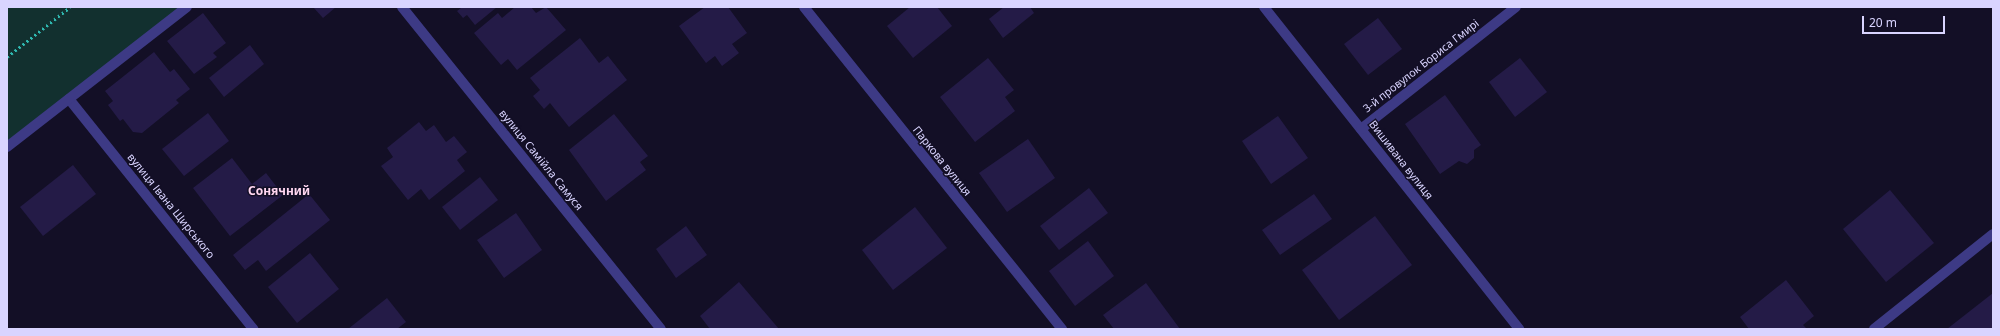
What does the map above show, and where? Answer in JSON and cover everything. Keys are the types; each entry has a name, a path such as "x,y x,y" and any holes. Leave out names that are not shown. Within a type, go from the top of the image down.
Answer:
{"street":[{"path":"7,147 188,7"},
{"name":"вулиця Самійла Самуся","path":"402,7 661,329"},
{"name":"Паркова вулиця","path":"804,7 1062,329"},
{"name":"Вишивана вулиця","path":"1264,7 1519,329"},
{"name":"3-й провулок Бориса Гмирі","path":"1361,129 1516,7"},
{"name":"вулиця Івана Щирського","path":"69,99 253,329"},
{"path":"1874,329 1993,234"}],"path":[{"path":"7,57 70,7"}],"green space":[{"path":"7,7 187,7 7,147"}],"building":[{"path":"313,7 336,7 323,18"},
{"path":"460,7 497,7 475,25 467,15 463,18 457,11 461,8"},
{"path":"515,7 531,7 536,13 546,7 566,30 517,70 508,59 501,65 474,33 498,13 502,18"},
{"path":"705,7 728,7 747,33 732,44 739,53 722,66 715,56 706,63 679,26"},
{"path":"910,7 937,7 952,26 913,58 887,26"},
{"path":"1004,7 1030,7 1034,13 1003,38 989,19"},
{"path":"203,13 226,43 213,53 217,57 194,74 167,41"},
{"path":"1378,18 1402,49 1368,75 1344,44"},
{"path":"580,38 599,63 608,56 627,80 569,127 550,103 544,109 533,96 540,90 530,78"},
{"path":"250,45 264,64 224,97 209,78"},
{"path":"154,52 170,72 174,69 190,89 176,100 179,103 142,133 133,132 123,119 120,121 108,105 113,101 105,91"},
{"path":"988,58 1014,90 1005,97 1015,111 975,142 940,97"},
{"path":"1520,58 1547,92 1515,117 1489,82"},
{"path":"1445,95 1481,145 1474,150 1474,158 1467,164 1459,161 1440,174 1405,124"},
{"path":"208,113 229,141 184,176 162,149"},
{"path":"614,114 648,156 640,162 646,170 606,201 569,150"},
{"path":"1278,116 1308,158 1271,184 1242,141"},
{"path":"419,122 426,131 434,125 446,142 454,136 467,152 457,160 465,171 429,200 421,189 408,200 381,166 393,157 387,148"},
{"path":"1028,139 1055,178 1007,212 979,173"},
{"path":"232,158 252,184 266,173 283,195 230,236 193,188"},
{"path":"73,165 96,194 43,236 20,207"},
{"path":"480,177 498,200 460,230 442,207"},
{"path":"1089,188 1108,213 1059,250 1040,226"},
{"path":"1890,190 1934,243 1886,282 1843,229"},
{"path":"309,194 330,220 266,271 258,260 245,270 233,255"},
{"path":"1314,194 1332,219 1280,255 1262,230"},
{"path":"915,207 947,248 893,290 862,250"},
{"path":"516,213 542,250 504,278 477,240"},
{"path":"1375,216 1412,265 1339,320 1302,270"},
{"path":"686,226 707,255 676,278 656,249"},
{"path":"1088,241 1114,276 1075,306 1049,271"},
{"path":"310,253 339,289 297,323 268,287"},
{"path":"1786,280 1814,316 1803,325 1807,329 1749,329 1740,317"},
{"path":"739,282 779,329 710,329 700,316"},
{"path":"1146,283 1180,329 1114,329 1103,315"},
{"path":"1993,293 1993,329 1947,329"},
{"path":"387,298 406,322 397,329 348,329"}],"district":[{"name":"Сонячний","path":"279,191"}]}
